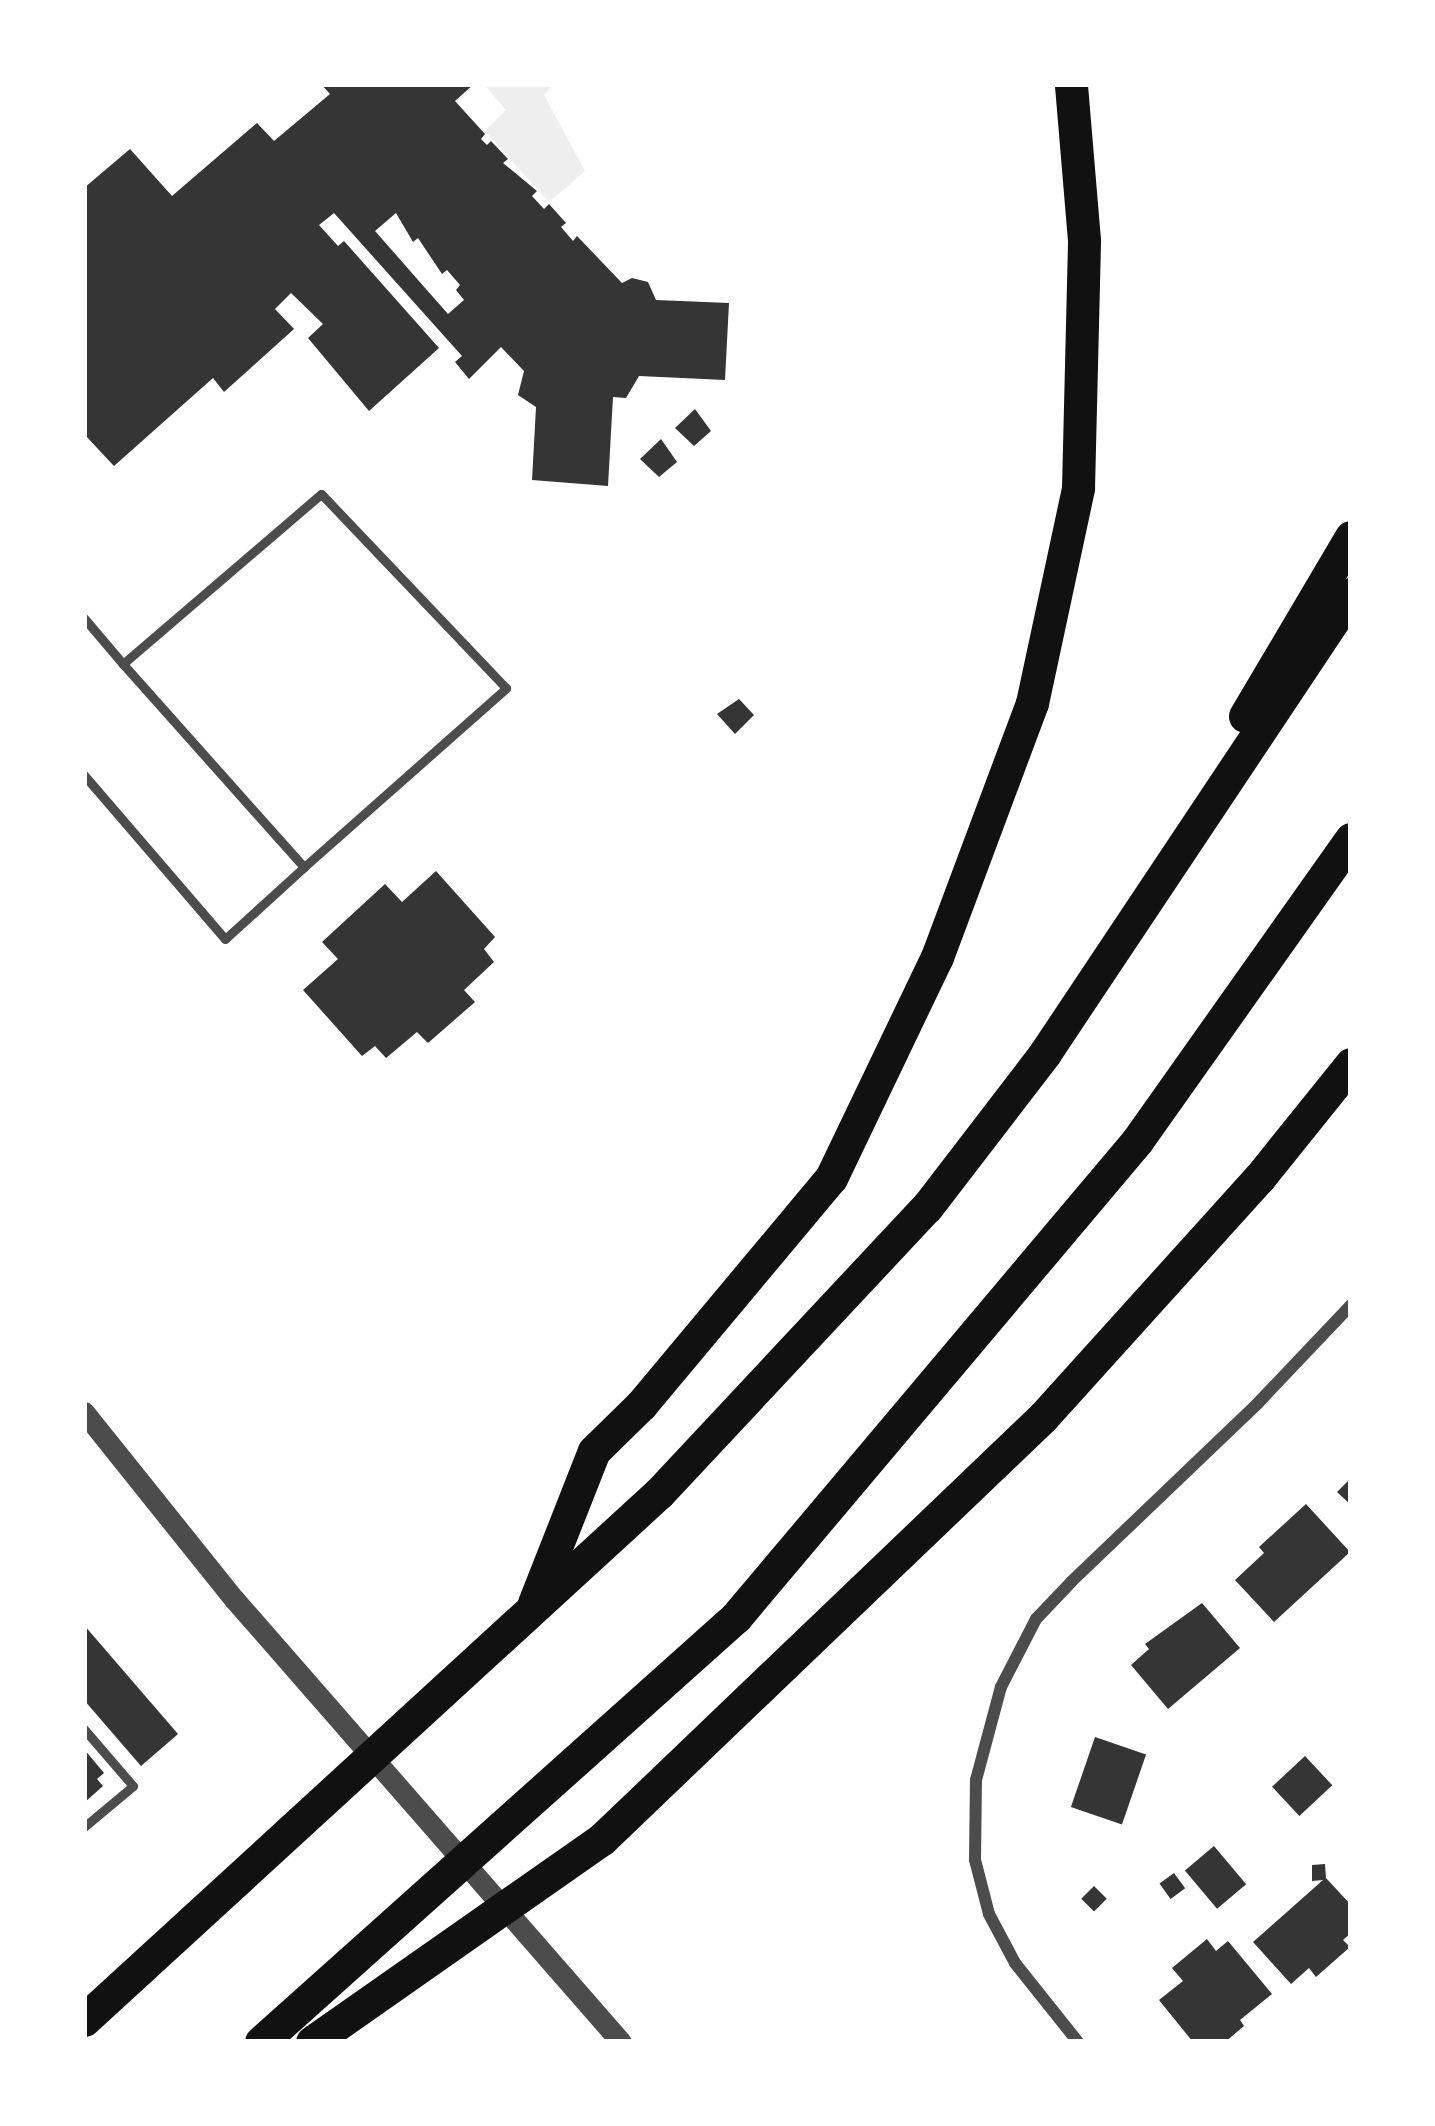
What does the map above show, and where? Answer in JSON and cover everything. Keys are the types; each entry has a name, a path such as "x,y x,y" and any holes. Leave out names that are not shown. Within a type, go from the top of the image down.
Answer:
{"highway":[{"path":"531,1610 594,1451 640,1405 831,1178 938,957 1032,703 1078,488 1084,240 1071,84"},
{"path":"1045,1053 1351,537"},
{"path":"84,2020 659,1493 927,1207 1045,1053 1351,594"},
{"path":"261,2042 736,1617 1137,1141 1351,838"},
{"path":"312,2042 602,1839 1043,1417 1260,1178 1351,1064"}],"street":[{"path":"1078,2042 1015,1963 989,1914 975,1860 976,1780 1001,1687 1036,1619 1351,1306"},
{"path":"84,1412 234,1599 581,2002 621,2042"}],"lane":[{"path":"84,775 225,939 506,688 321,494 123,664"},
{"path":"84,618 88,632 123,664 304,867"},
{"path":"84,1729 133,1786 84,1827"}],"shaded area":[{"path":"484,84 554,84 544,95 585,171 549,202 485,131 506,110"}],"building":[{"path":"321,84 474,84 455,101 485,134 481,139 487,145 491,141 508,159 503,163 537,191 532,196 544,209 549,204 566,223 561,227 573,241 577,236 622,283 632,278 648,282 656,300 729,303 725,380 639,376 626,398 613,397 608,486 532,480 536,407 518,395 524,371 501,347 469,379 455,362 462,356 334,213 319,225 338,246 344,241 439,348 369,411 308,338 323,324 291,293 275,309 294,329 224,392 213,378 114,466 84,434 84,188 130,149 172,196 257,123 274,141 330,94","holes":["396,213 413,242 418,238 442,274 447,270 460,285 456,290 464,300 448,314 375,231"]},
{"path":"695,409 711,431 694,446 675,428"},
{"path":"661,439 677,462 659,477 640,459"},
{"path":"739,699 754,715 735,734 717,714"},
{"path":"436,871 495,937 484,949 494,962 464,990 475,1002 428,1043 417,1032 386,1058 375,1046 362,1056 303,990 338,959 322,942 385,884 402,902"},
{"path":"1351,1478 1351,1505 1337,1492"},
{"path":"1306,1504 1350,1552 1274,1622 1235,1580 1264,1553 1259,1547"},
{"path":"1202,1603 1240,1648 1168,1709 1131,1665 1149,1649 1145,1644"},
{"path":"84,1625 178,1734 141,1766 84,1700"},
{"path":"1095,1737 1146,1755 1122,1825 1071,1807"},
{"path":"84,1749 104,1773 97,1779 103,1786 84,1803"},
{"path":"1305,1756 1332,1785 1299,1816 1272,1787"},
{"path":"1214,1846 1246,1884 1217,1909 1185,1870"},
{"path":"1325,1864 1326,1878 1351,1905 1351,1933 1343,1940 1350,1947 1316,1977 1309,1968 1291,1984 1253,1942 1323,1880 1312,1881 1312,1865"},
{"path":"1174,1873 1185,1888 1171,1899 1159,1884"},
{"path":"1094,1886 1107,1899 1094,1911 1081,1899"},
{"path":"1207,1939 1216,1951 1228,1941 1272,1994 1240,2020 1244,2026 1225,2042 1193,2042 1159,2000 1183,1981 1172,1968"}]}
